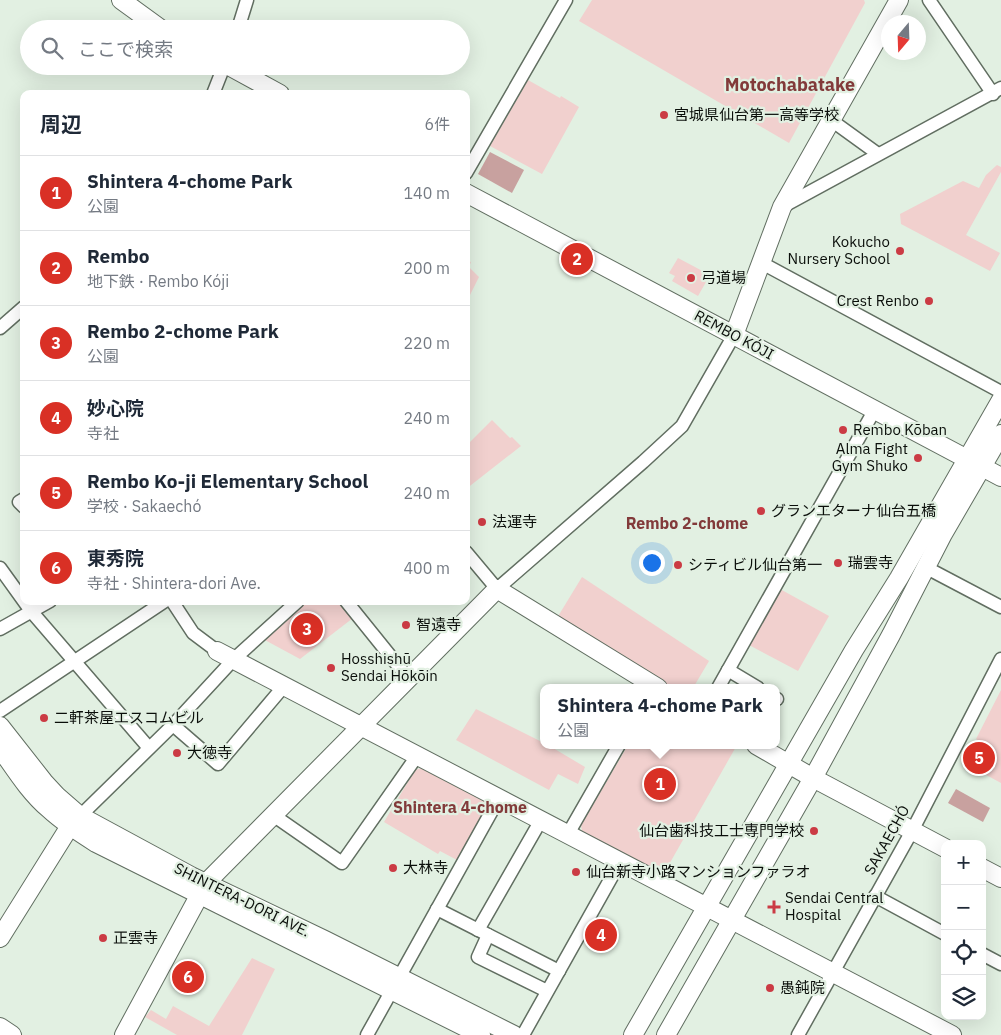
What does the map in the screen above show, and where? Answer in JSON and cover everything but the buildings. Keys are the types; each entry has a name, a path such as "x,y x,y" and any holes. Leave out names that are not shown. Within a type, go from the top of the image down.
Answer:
{"street":[{"path":"121,0 149,20"},
{"path":"241,20 247,0"},
{"path":"470,166 566,0"},
{"path":"124,1035 202,889 359,726 497,589 570,527 682,426 734,335 782,207 899,0"},
{"path":"782,207 997,91 929,0"},
{"path":"215,90 220,75"},
{"path":"245,75 273,90"},
{"path":"830,120 878,154"},
{"name":"REMBO KÓJI","path":"470,195 1001,477"},
{"path":"760,262 1001,392"},
{"path":"0,328 20,313"},
{"path":"666,1035 814,778 891,636 974,463 1001,400"},
{"path":"720,684 874,411"},
{"path":"634,1035 854,650 974,463 1001,434"},
{"path":"470,557 497,589 650,684"},
{"path":"925,567 1001,607"},
{"path":"0,568 20,596"},
{"path":"26,605 149,748"},
{"path":"0,629 43,605"},
{"path":"0,711 159,605"},
{"path":"175,605 194,633 217,651 233,660 952,1035"},
{"path":"0,938 75,821 173,725 233,660 294,605"},
{"path":"349,605 408,678"},
{"name":"SAKAECHÓ","path":"798,1035 912,831 1001,659"},
{"path":"728,670 751,684"},
{"path":"173,725 218,764 284,686"},
{"name":"SHINTERA-DORI AVE.","path":"1,736 33,792 48,808 75,821 96,843 202,889 395,984 478,1030 514,1035"},
{"path":"568,834 617,749"},
{"path":"763,749 941,846"},
{"path":"274,814 342,863 417,756"},
{"path":"367,1035 499,798"},
{"path":"541,820 483,933 478,957 547,991"},
{"path":"523,1035 620,862"},
{"path":"986,870 1001,878"},
{"path":"875,896 941,932"},
{"path":"437,910 559,971"},
{"path":"986,956 1001,964"},
{"path":"0,1027 12,1035"}],"shaded area":[{"path":"592,0 864,0 865,3 789,143 579,21"},
{"path":"528,80 579,107 542,174 490,146"},
{"path":"490,152 524,170 512,193 478,174"},
{"path":"997,165 1001,167 1001,172 966,235 1000,253 990,271 901,224 900,214 963,181 979,188 986,175"},
{"name":"弓道場","path":"678,258 710,275 698,296 672,281 675,276 669,273"},
{"path":"470,268 479,277 470,295"},
{"path":"492,420 521,446 470,486 470,442"},
{"path":"582,577 709,661 695,684 666,684 557,618"},
{"path":"780,589 829,616 798,671 749,645"},
{"path":"303,605 343,605 353,618 300,659 263,639"},
{"path":"1001,690 1001,783 977,770 990,747 976,739"},
{"path":"476,709 540,741 540,749 555,749 585,767 578,784 558,774 549,790 456,740"},
{"path":"626,749 735,749 663,875 582,831 581,825"},
{"path":"421,768 484,800 486,807 457,860 440,851 438,854 384,822 415,770"},
{"path":"956,789 990,808 983,822 948,803"},
{"path":"252,958 275,969 242,1035 177,1035 145,1017 151,1010 166,1019 173,1006 209,1026"}],"place":[{"name":"宮城県仙台第一高等学校","path":"664,115"},
{"name":"Kokucho Nursery School","path":"900,251"},
{"name":"Rembo","path":"577,259"},
{"name":"弓道場","path":"691,278"},
{"name":"Crest Renbo","path":"929,301"},
{"name":"Rembo Kōban","path":"843,430"},
{"name":"Alma Fight Gym Shuko","path":"918,458"},
{"name":"グランエターナ仙台五橋","path":"761,511"},
{"name":"法運寺","path":"482,522"},
{"name":"瑞雲寺","path":"838,563"},
{"name":"シティビル仙台第一","path":"678,565"},
{"name":"智遠寺","path":"406,625"},
{"name":"Rembo 2-chome Park","path":"307,629"},
{"name":"Hosshishū Sendai Hōkōin","path":"331,668"},
{"name":"二軒茶屋エスコムビル","path":"44,718"},
{"name":"大徳寺","path":"177,753"},
{"name":"Rembo Ko-ji Elementary School","path":"979,758"},
{"name":"Shintera 4-chome Park","path":"660,784"},
{"name":"仙台歯科技工士専門学校","path":"814,831"},
{"name":"大林寺","path":"393,868"},
{"name":"仙台新寺小路マンションファラオ","path":"576,872"},
{"name":"Sendai Central Hospital","path":"774,907"},
{"name":"妙心院","path":"601,935"},
{"name":"正雲寺","path":"103,938"},
{"name":"東秀院","path":"188,977"},
{"name":"愚鈍院","path":"770,988"}],"district":[{"name":"Motochabatake","path":"790,85"},
{"name":"Rembo 2-chome","path":"687,523"},
{"name":"Shintera 4-chome","path":"460,807"}]}
